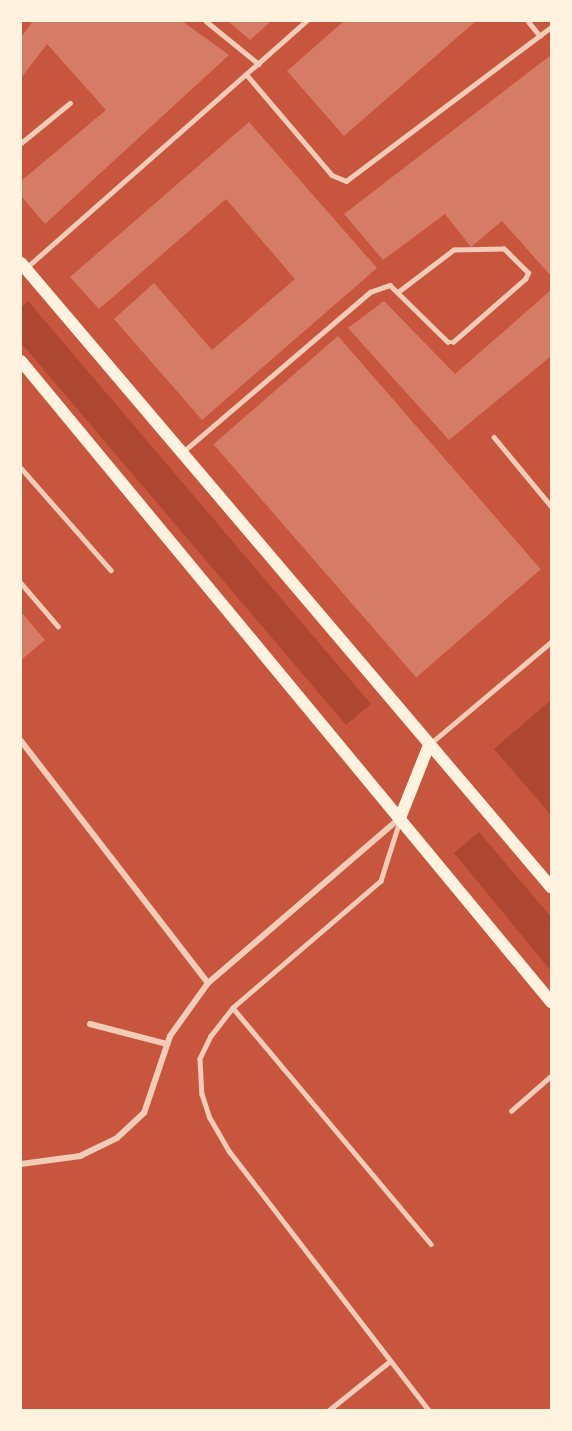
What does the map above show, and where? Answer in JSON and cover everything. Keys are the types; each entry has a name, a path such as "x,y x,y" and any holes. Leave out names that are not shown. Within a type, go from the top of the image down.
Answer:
{"main road":[{"path":"23,268 551,887"},
{"path":"21,362 551,1002"},
{"path":"400,818 429,745"}],"street":[{"path":"21,741 208,983"},
{"path":"21,1164 81,1156 117,1138 144,1113 167,1044 208,983 400,818"},
{"path":"90,1024 167,1044"}],"lane":[{"path":"206,21 259,64"},
{"path":"23,268 306,21"},
{"path":"528,21 540,36"},
{"path":"246,75 332,175 346,181 551,27"},
{"path":"21,143 70,103"},
{"path":"182,452 370,292 390,285 400,291 448,342 453,342 525,279 528,273 504,249 454,250 400,291"},
{"path":"494,437 551,506"},
{"path":"21,468 111,570"},
{"path":"21,583 58,626"},
{"path":"429,745 551,642"},
{"path":"400,818 381,881 233,1008 211,1035 200,1059 202,1094 210,1118 230,1152 389,1362 429,1410"},
{"path":"233,1008 431,1244"},
{"path":"511,1111 551,1076"},
{"path":"329,1410 389,1362"}],"shaded area":[{"path":"28,301 371,704 346,725 21,343 21,307"},
{"path":"551,700 551,815 494,749"},
{"path":"479,832 551,917 551,971 454,853"}],"building":[{"path":"33,21 182,21 229,55 45,224 21,196 21,181 106,110 47,44 21,78 21,37"},
{"path":"228,21 271,21 250,40"},
{"path":"344,21 476,21 344,136 287,71"},
{"path":"551,55 551,276 502,221 471,247 445,214 383,260 344,214"},
{"path":"249,122 377,268 202,420 114,319 154,283 212,350 295,279 226,199 99,309 70,277"},
{"path":"551,290 551,356 449,440 348,328 384,301 455,374"},
{"path":"338,336 541,569 416,677 213,444"},
{"path":"21,612 45,640 21,660"}]}
